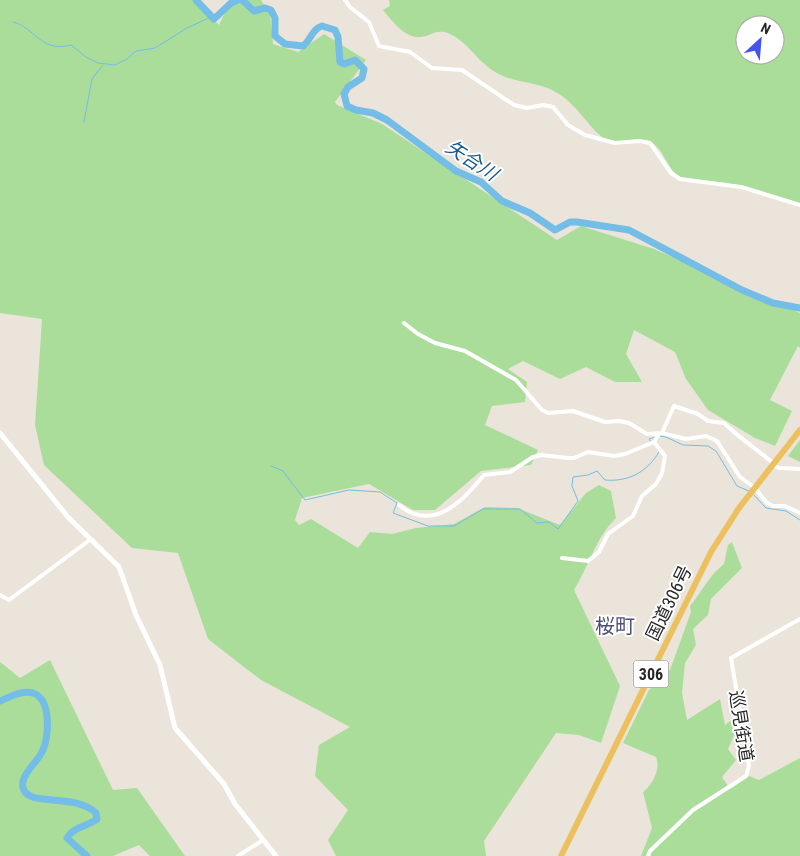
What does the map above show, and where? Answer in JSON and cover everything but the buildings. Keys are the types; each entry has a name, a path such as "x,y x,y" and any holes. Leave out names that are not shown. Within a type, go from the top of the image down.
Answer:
{"highway":[{"name":"国道306号","path":"561,856 703,568 724,531 752,491 800,430"}],"main road":[{"path":"0,433 68,517 121,570 136,615 160,665 175,728 224,784 235,804 276,856"}],"street":[{"path":"345,0 350,7 369,22 379,46 410,52 432,68 462,70 503,96 511,104 527,108 542,105 553,107 568,125 585,135 615,143 642,141 650,143 671,172 680,179 741,187 800,205"},
{"path":"404,322 418,334 435,343 465,351 516,380 542,410 548,413 573,411 605,422 619,421 629,423 656,438 686,439 712,437 717,441 740,477 752,491 770,504 785,506 800,513"},
{"path":"399,505 408,512 423,515 442,513 466,496 484,475 510,472 541,454 574,458 593,452 614,456 625,454 656,438 674,406 698,414 708,421 724,424 733,434 754,446 779,468 800,469"},
{"path":"562,558 588,561 599,552 608,534 633,516 642,496 656,484 662,472 665,456 656,438"},
{"path":"0,595 9,600 91,539"},
{"name":"巡見街道","path":"648,856 650,851 693,810 746,776 749,766 731,658 800,619"},
{"path":"238,856 263,840"}],"green space":[{"path":"0,0 195,0 219,25 231,0 261,0 270,14 273,44 298,52 324,34 366,60 335,102 337,105 382,124 557,240 581,226 654,249 800,313 800,348 798,346 770,400 792,411 775,446 755,438 708,410 686,379 675,352 634,330 626,354 642,382 615,382 586,367 560,379 523,361 508,369 527,382 525,402 492,406 485,425 538,450 531,465 481,471 435,510 413,510 369,484 302,498 295,520 299,525 311,519 358,548 370,532 392,534 416,528 454,524 485,507 517,508 560,525 586,493 599,485 611,491 616,518 603,534 574,590 620,686 601,743 579,735 556,733 484,841 486,856 336,856 328,840 348,810 315,776 319,745 350,727 261,680 208,639 178,553 132,548 44,465 35,425 42,319 0,313"},
{"path":"389,0 800,0 800,203 745,186 680,177 672,169 659,149 651,142 639,139 608,140 602,137 559,94 495,72 461,41 448,33 437,32 419,37 407,34 396,26 383,10 390,6"},
{"path":"800,440 800,462 788,456"},
{"path":"732,542 742,568 711,599 708,615 693,629 696,645 685,663 682,693 687,720 720,699 725,725 734,718 737,729 728,749 736,760 722,777 730,789 749,776 759,780 800,758 800,856 641,856 652,828 643,792 655,776 657,762 656,757 623,743 649,690 670,670 691,612 690,606 709,579 724,564 728,545"},
{"path":"50,660 113,790 137,788 185,856 150,856 139,845 113,856 0,856 0,662 20,678"}],"waterway":[{"name":"矢合川","path":"196,0 214,19 231,3 238,0"},
{"name":"矢合川","path":"242,0 254,11 265,8 271,10 275,18 275,36 285,44 303,46 316,30 322,26 335,30 338,37 340,62 344,64 355,60 364,69 362,78 348,87 344,94 347,106 356,110 373,113 387,120 456,171 481,182 502,201 530,213 555,230 570,222 629,230 742,290 773,303 800,308"},
{"path":"13,22 21,25 45,43 61,47 71,45 86,57 98,63 115,65 127,59 136,51 155,48 187,28 211,17"},
{"path":"84,122 92,79 103,65"},
{"path":"660,436 683,445 708,446 716,451 737,486 749,491"},
{"path":"651,442 649,439 656,437"},
{"path":"271,466 283,471 305,500 349,490 380,492 397,503 393,513 428,526 454,526 483,509 520,509 537,523 549,522 558,529 578,501 572,486 573,477 588,475 597,471 605,480 629,477 643,470 659,452"},
{"path":"754,495 766,508 786,511 800,520"},
{"path":"0,701 16,694 29,692 39,697 43,703 47,720 46,738 40,756 24,777 23,788 30,796 68,801 88,807 96,813 97,819 73,831 67,838 87,856"}],"district":[{"name":"桜町","path":"615,626"}]}
